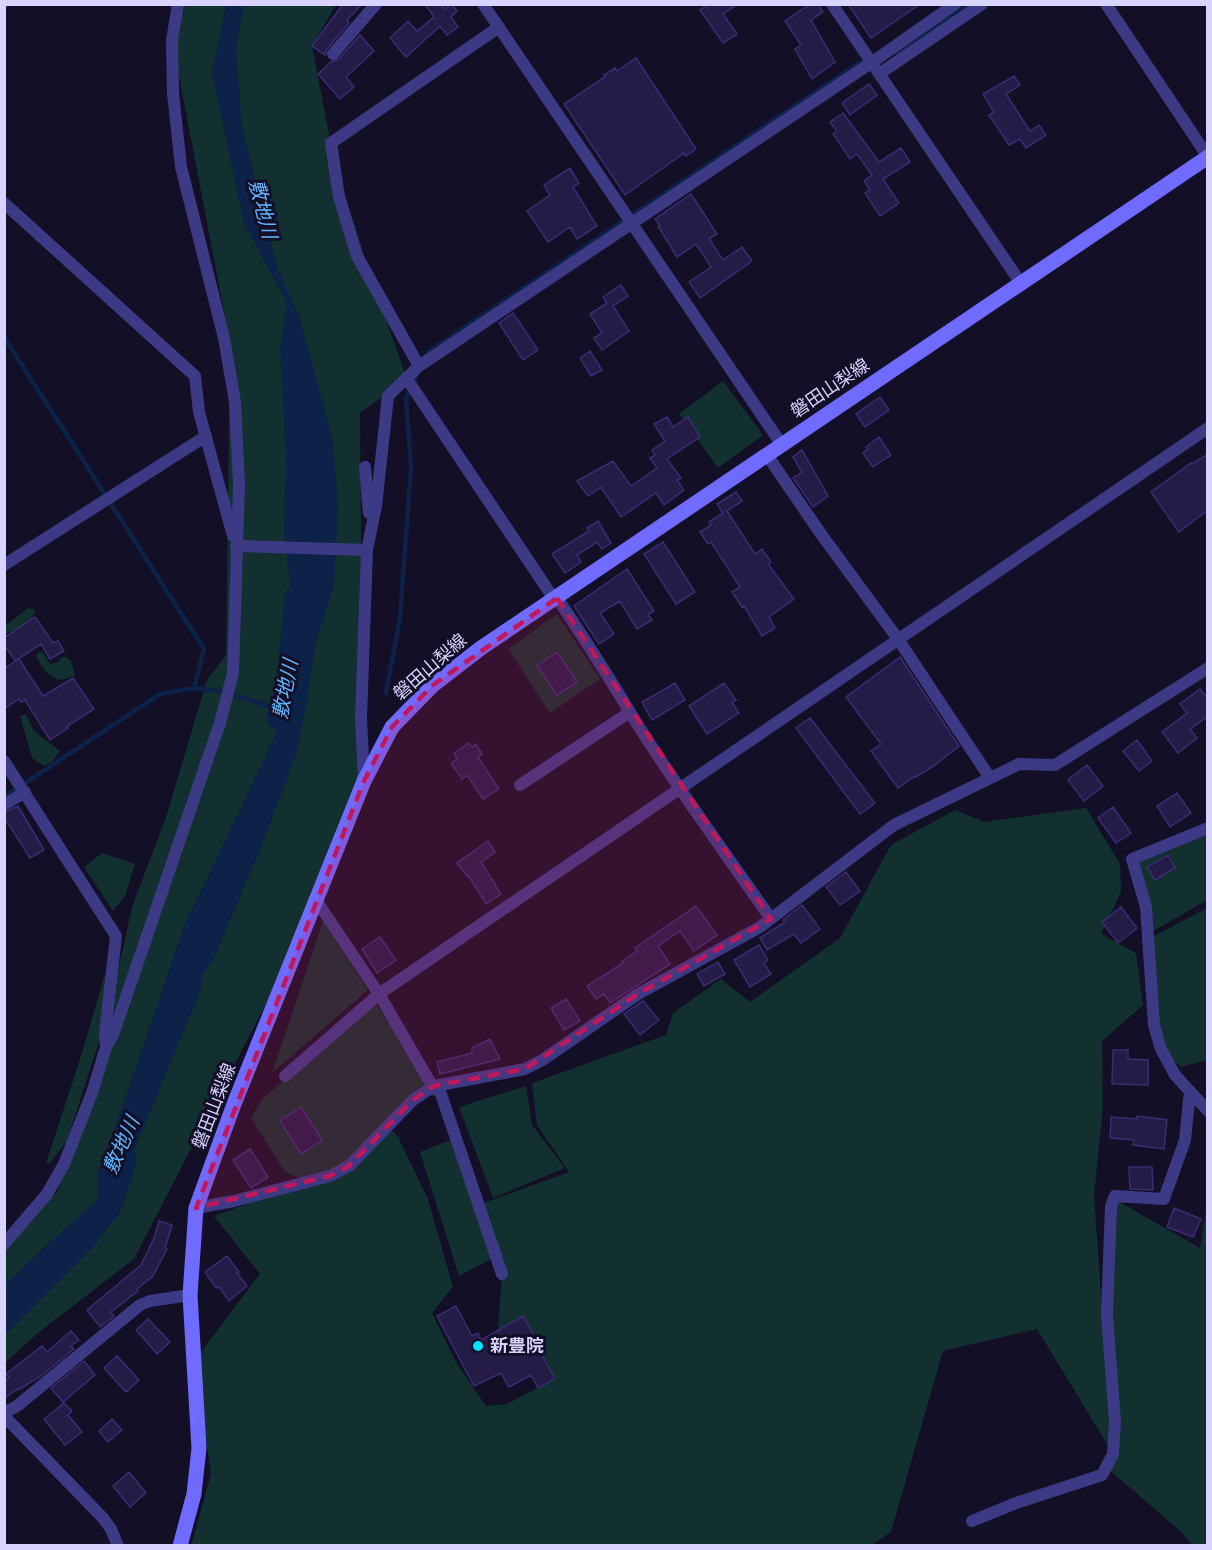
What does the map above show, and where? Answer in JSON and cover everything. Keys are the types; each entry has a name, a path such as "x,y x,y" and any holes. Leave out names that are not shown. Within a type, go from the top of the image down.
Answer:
{"main road":[{"name":"磐田山梨線","path":"180,1545 194,1494 200,1448 190,1295 196,1208 234,1104 364,782 392,727 433,685 481,648 1207,157"}],"street":[{"path":"4,1244 47,1194 64,1164 92,1093 106,1047 113,1035 220,723 233,673 242,547 235,402 224,338 181,166 173,93 172,40 178,4"},
{"path":"333,54 375,4"},
{"path":"483,4 782,445"},
{"path":"832,4 1020,282"},
{"path":"364,782 361,718 362,549 370,532 376,506 388,396 419,366 871,63 955,4"},
{"path":"879,74 982,4"},
{"path":"1106,4 1207,157"},
{"path":"419,366 357,256 339,197 331,143 499,27"},
{"path":"4,202 195,376 206,436 242,547"},
{"path":"407,379 555,598 597,656 630,712 771,919"},
{"path":"285,1076 379,994 1208,428"},
{"path":"4,565 206,436"},
{"path":"767,455 821,534 898,639 990,778"},
{"path":"365,467 370,532"},
{"path":"242,547 362,549"},
{"path":"196,1208 234,1201 330,1176 349,1166 413,1100 434,1086 525,1069 544,1059 638,994 771,919 894,825 1019,764 1056,765 1208,668"},
{"path":"520,785 630,712"},
{"path":"4,761 116,936 105,1033 106,1047"},
{"path":"4,805 25,792"},
{"path":"1208,828 1132,859 1146,907 1154,1025 1161,1049 1175,1075 1208,1111"},
{"path":"316,900 379,994 431,1084 441,1094 502,1274"},
{"path":"972,1521 1016,1503 1102,1475 1113,1454 1116,1422 1107,1314 1111,1206 1115,1196 1164,1199 1185,1140 1190,1091"},
{"path":"118,1545 103,1518 4,1414 26,1400 140,1305 150,1301 190,1295"}],"highlighted area":[{"path":"557,598 771,919 638,994 525,1069 434,1086 413,1100 349,1166 330,1176 196,1208 364,781 392,727 433,685"}],"green space":[{"path":"185,5 336,5 312,46 334,160 374,286 407,379 360,413 363,767 301,936 134,1259 39,1332 5,1363 5,1235 57,1192 118,1012 105,1023 67,1141 50,1163 46,1163 104,977 113,963 108,1016 132,907 166,817 207,680 226,655 230,343 172,40"},
{"path":"723,381 763,435 718,468 679,414"},
{"path":"28,608 35,610 31,619 5,634 5,626"},
{"path":"557,614 600,679 550,713 508,649"},
{"path":"42,651 50,664 58,662 61,657 66,657 71,661 75,676 59,680 51,675 42,667 36,655"},
{"path":"26,714 34,731 60,751 52,762 44,766 32,758 20,716"},
{"path":"1086,808 1120,864 1121,892 1101,934 1136,953 1143,1005 1102,1041 1103,1107 1094,1196 1111,1430 1108,1297 1114,1199 1200,1248 1207,1205 1207,1545 1193,1545 1178,1529 1106,1467 1113,1454 1037,1329 943,1351 891,1532 872,1545 191,1546 211,1474 195,1360 260,1274 214,1216 308,1182 285,1172 251,1118 263,1098 376,1004 431,1084 388,1127 400,1138 428,1199 453,1287 432,1313 457,1364 486,1406 507,1404 555,1379 523,1317 498,1331 502,1274 496,1257 459,1276 420,1152 450,1140 478,1205 569,1172 537,1125 532,1083 666,1035 673,1013 721,979 750,1002 840,938 891,845 955,810 984,822"},
{"path":"1207,832 1207,900 1148,934 1136,857"},
{"path":"102,853 135,864 125,896 113,911 84,867"},
{"path":"1207,908 1207,1060 1181,1067 1161,1049 1148,939"},
{"path":"323,921 368,990 272,1073"},
{"path":"526,1086 532,1125 565,1168 493,1198 459,1107"}],"water":[{"path":"226,5 244,5 236,48 242,127 277,267 300,318 333,442 338,507 334,585 315,645 296,756 262,845 214,958 175,1017 132,1121 136,1164 121,1211 92,1248 5,1335 5,1285 98,1200 97,1174 184,926 276,734 290,683 295,626 284,531 286,457 280,348 287,303 244,224 212,73"}],"building":[{"path":"343,4 362,4 347,20 349,23 327,49 325,55 312,46"},
{"path":"425,4 442,4 445,9 451,4 457,11 451,17 458,27 447,35 440,26 406,57 390,38 408,21 417,31 434,17"},
{"path":"709,4 738,4 723,14 737,34 723,43 700,10"},
{"path":"810,4 818,4 823,12 811,20 835,62 812,79 795,49 801,45 785,21"},
{"path":"848,4 920,4 871,38"},
{"path":"360,35 374,51 346,77 354,87 340,99 318,74 331,62 339,59"},
{"path":"636,58 696,149 686,156 684,153 625,195 564,104 605,77 604,75 615,68 617,71"},
{"path":"1014,76 1020,85 1006,94 1030,131 1039,125 1046,135 1026,148 1020,139 1009,145 989,115 994,112 983,94"},
{"path":"869,84 877,95 850,115 842,103"},
{"path":"843,113 879,162 901,148 910,162 883,179 899,203 880,216 865,193 870,190 864,181 872,175 857,154 850,159 833,134 837,131 830,122"},
{"path":"570,168 579,183 573,187 597,226 577,239 570,227 548,242 527,211 550,195 544,185"},
{"path":"691,194 717,234 709,239 723,260 742,247 752,261 700,298 689,282 711,267 696,244 677,257 655,219"},
{"path":"621,285 628,296 613,306 629,331 602,350 594,338 602,333 590,314 607,303 603,297"},
{"path":"513,313 538,350 523,360 499,323"},
{"path":"590,351 602,370 591,376 580,358"},
{"path":"880,397 889,410 865,427 856,414"},
{"path":"667,417 673,427 688,417 700,437 667,459 681,478 677,480 684,490 664,505 656,493 621,517 601,487 588,496 577,481 613,461 631,486 657,468 650,458 655,455 652,450 665,441 654,424"},
{"path":"879,437 891,455 873,467 863,453 868,449 866,447"},
{"path":"802,450 828,496 813,507 793,478 802,472 793,457"},
{"path":"1208,454 1208,510 1179,532 1151,492 1191,463"},
{"path":"736,492 742,501 727,511 755,554 762,549 771,562 768,564 794,599 769,617 775,628 762,636 744,606 742,607 732,592 740,587 711,542 708,544 700,532 711,525 709,522 723,513 717,504"},
{"path":"598,521 611,543 602,549 597,542 577,555 581,562 565,573 552,554 589,531 587,528"},
{"path":"663,542 695,592 676,604 644,554"},
{"path":"627,569 654,611 648,614 652,620 637,629 620,601 600,613 614,634 599,644 574,606"},
{"path":"35,617 53,643 58,641 64,651 50,659 41,644 15,661 4,644 4,638"},
{"path":"557,652 577,682 557,695 537,666"},
{"path":"900,657 959,746 935,765 898,788 871,751 881,744 846,697"},
{"path":"19,659 43,696 73,678 94,709 50,740 25,700 21,702 19,699 4,709 4,669"},
{"path":"675,683 685,700 652,720 642,702"},
{"path":"724,683 736,700 732,702 739,713 707,734 689,706"},
{"path":"1200,689 1208,699 1208,716 1190,729 1197,738 1178,753 1162,732 1187,713 1180,704"},
{"path":"810,718 875,803 860,814 796,728"},
{"path":"1137,740 1152,761 1139,771 1123,751"},
{"path":"469,743 472,747 476,744 482,754 478,757 499,789 483,799 467,775 462,779 451,763 457,759 454,753"},
{"path":"1087,765 1103,786 1084,801 1068,780"},
{"path":"1177,793 1191,813 1170,827 1157,806"},
{"path":"18,806 44,850 30,858 4,817 4,813"},
{"path":"1113,807 1131,833 1116,843 1098,818"},
{"path":"488,841 495,852 481,862 501,894 486,904 468,875 457,863"},
{"path":"1168,855 1175,868 1155,880 1147,867"},
{"path":"846,872 860,891 840,905 826,887"},
{"path":"802,905 820,929 801,943 794,934 767,950 760,938 785,922 783,920"},
{"path":"696,906 717,935 694,951 680,931 658,946 670,964 610,1003 604,994 596,999 587,986 623,963 622,961 637,951 635,948"},
{"path":"1121,907 1137,928 1118,943 1102,922"},
{"path":"380,937 396,960 377,973 362,949"},
{"path":"759,945 768,960 764,963 771,974 750,987 734,960"},
{"path":"718,962 725,974 704,986 697,974"},
{"path":"566,999 580,1021 564,1030 551,1008"},
{"path":"643,1001 659,1020 640,1035 624,1014"},
{"path":"490,1039 500,1059 440,1074 437,1062 472,1053 472,1048"},
{"path":"1113,1050 1128,1050 1128,1059 1148,1060 1148,1085 1112,1084"},
{"path":"301,1107 322,1140 301,1154 280,1121"},
{"path":"1137,1116 1167,1120 1164,1149 1133,1145 1134,1140 1110,1138 1111,1117 1137,1119"},
{"path":"250,1149 268,1177 251,1188 233,1160"},
{"path":"1129,1167 1152,1167 1153,1190 1130,1189"},
{"path":"1174,1208 1201,1219 1193,1237 1167,1227"},
{"path":"159,1221 172,1225 165,1248 167,1249 153,1276 111,1312 114,1316 100,1327 87,1310 141,1265 154,1238"},
{"path":"227,1256 247,1286 229,1301 205,1272"},
{"path":"456,1306 472,1336 478,1333 481,1340 523,1316 555,1379 538,1388 531,1375 509,1387 501,1373 474,1386 437,1316"},
{"path":"148,1319 170,1342 157,1354 136,1330"},
{"path":"71,1331 79,1340 71,1346 74,1349 41,1376 4,1399 4,1381 9,1377 6,1374 42,1346 47,1352"},
{"path":"117,1356 139,1380 126,1392 104,1368"},
{"path":"84,1361 95,1375 63,1402 51,1388"},
{"path":"64,1403 72,1411 68,1415 82,1432 65,1445 44,1419"},
{"path":"112,1419 122,1430 108,1442 99,1431"},
{"path":"129,1472 146,1493 130,1507 113,1486"}],"waterway":[{"path":"4,7 7,4"},
{"path":"893,53 899,52 968,4"},
{"path":"425,358 428,352 857,64 865,62"},
{"path":"4,337 204,649 194,688"},
{"path":"386,693 400,618 411,467 406,398 418,373"},
{"name":"敷地川","path":"280,717 290,683 298,598"},
{"path":"4,797 160,694 194,688 225,692 282,711"},
{"name":"敷地川","path":"122,1145 189,983"}],"place":[{"name":"新豊院","path":"478,1346"}]}
